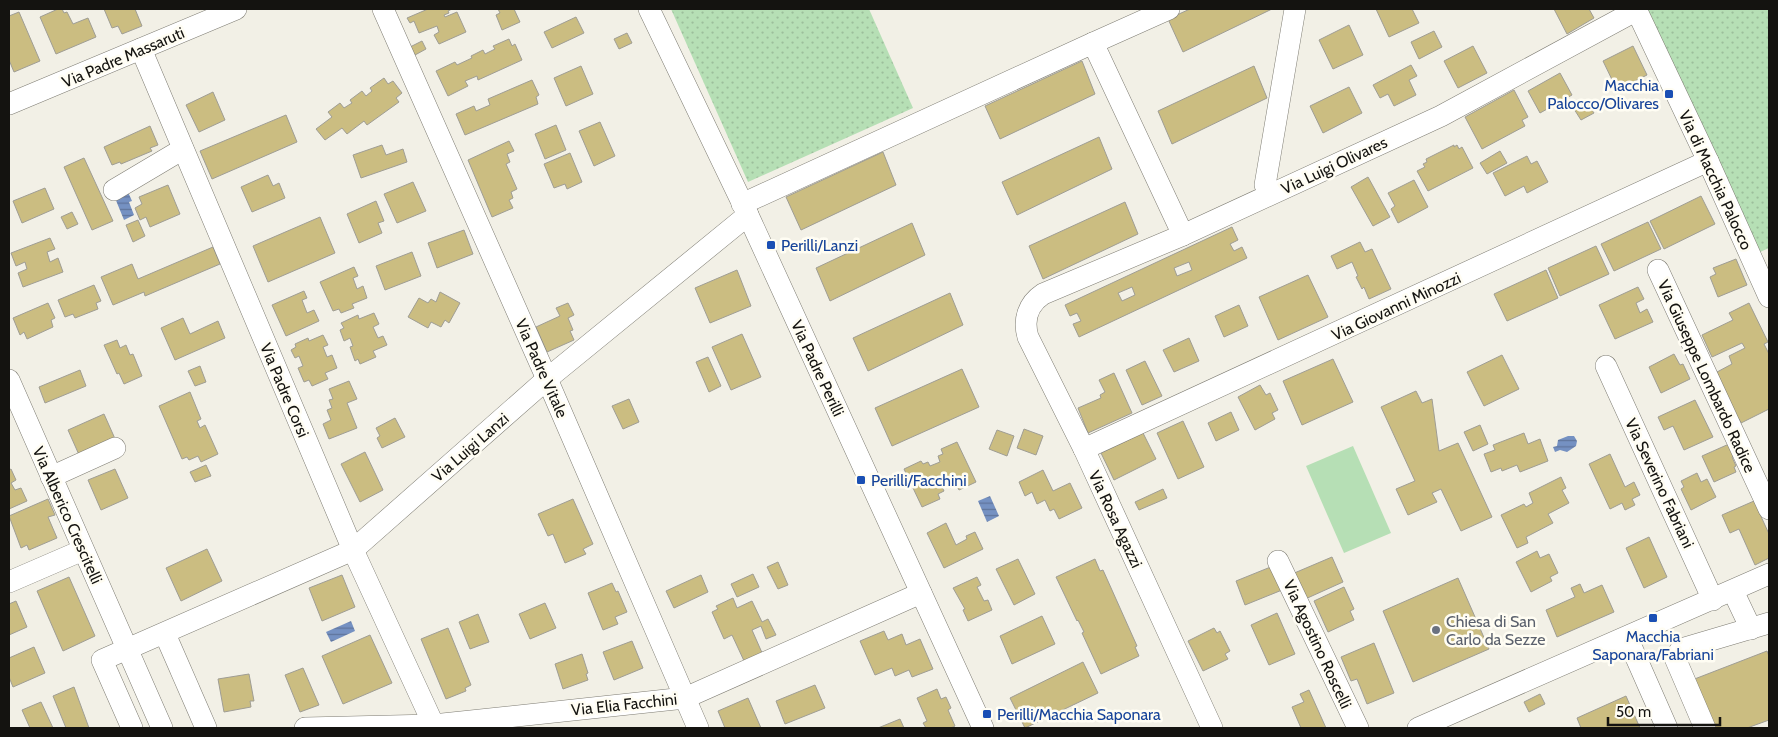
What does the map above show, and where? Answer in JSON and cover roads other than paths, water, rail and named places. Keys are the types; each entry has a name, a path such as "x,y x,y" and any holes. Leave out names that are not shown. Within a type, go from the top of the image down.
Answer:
{"street":[{"name":"Via Padre Massaruti","path":"9,104 236,9"},
{"name":"Via Padre Vitale","path":"383,9 547,379 698,728"},
{"name":"Via Padre Perilli","path":"649,9 745,210 984,728"},
{"name":"Via Luigi Lanzi","path":"132,728 102,660 352,550 547,379 745,210 1093,43 1169,9"},
{"path":"1266,186 1296,9"},
{"name":"Via di Macchia Palocco","path":"1636,9 1708,161 1769,297"},
{"name":"Via Luigi Olivares","path":"1029,310 1034,301 1043,294 1183,235 1441,116 1636,9"},
{"path":"1093,43 1183,235"},
{"name":"Via Padre Corsi","path":"141,49 352,550 434,726"},
{"path":"114,190 183,149"},
{"name":"Via Giovanni Minozzi","path":"1084,449 1708,161"},
{"name":"Via Giuseppe Lombardo Radice","path":"1658,270 1769,508"},
{"name":"Via Rosa Agazzi","path":"1029,310 1026,323 1028,337 1084,449 1212,728"},
{"name":"Via Severino Fabriani","path":"1606,366 1713,600"},
{"name":"Via Alberico Crescitelli","path":"9,380 162,728"},
{"path":"51,477 115,448"},
{"path":"9,582 83,550"},
{"name":"Via Agostino Roscelli","path":"1278,561 1358,728"},
{"path":"1418,728 1768,576"},
{"path":"1705,728 1675,658 1681,649 1760,626 1733,590"},
{"name":"Via Elia Facchini","path":"305,728 434,726 685,698 921,593"},
{"path":"164,634 206,728"},
{"path":"1627,637 1667,728"}],"water":[{"path":"128,192 132,201 129,202 134,215 124,220 115,198"},
{"path":"1574,436 1577,441 1576,446 1567,452 1560,450 1555,452 1553,447 1557,446 1558,440"},
{"path":"990,496 999,516 987,522 978,501"},
{"path":"351,621 355,631 331,642 326,632"}],"place":[{"name":"Macchia Palocco/Olivares","path":"1669,94"},
{"name":"Perilli/Lanzi","path":"771,245"},
{"name":"Perilli/Facchini","path":"861,480"},
{"name":"Macchia Saponara/Fabriani","path":"1653,618"},
{"name":"Chiesa di San Carlo da Sezze","path":"1436,630"},
{"name":"Perilli/Macchia Saponara","path":"987,714"}]}
